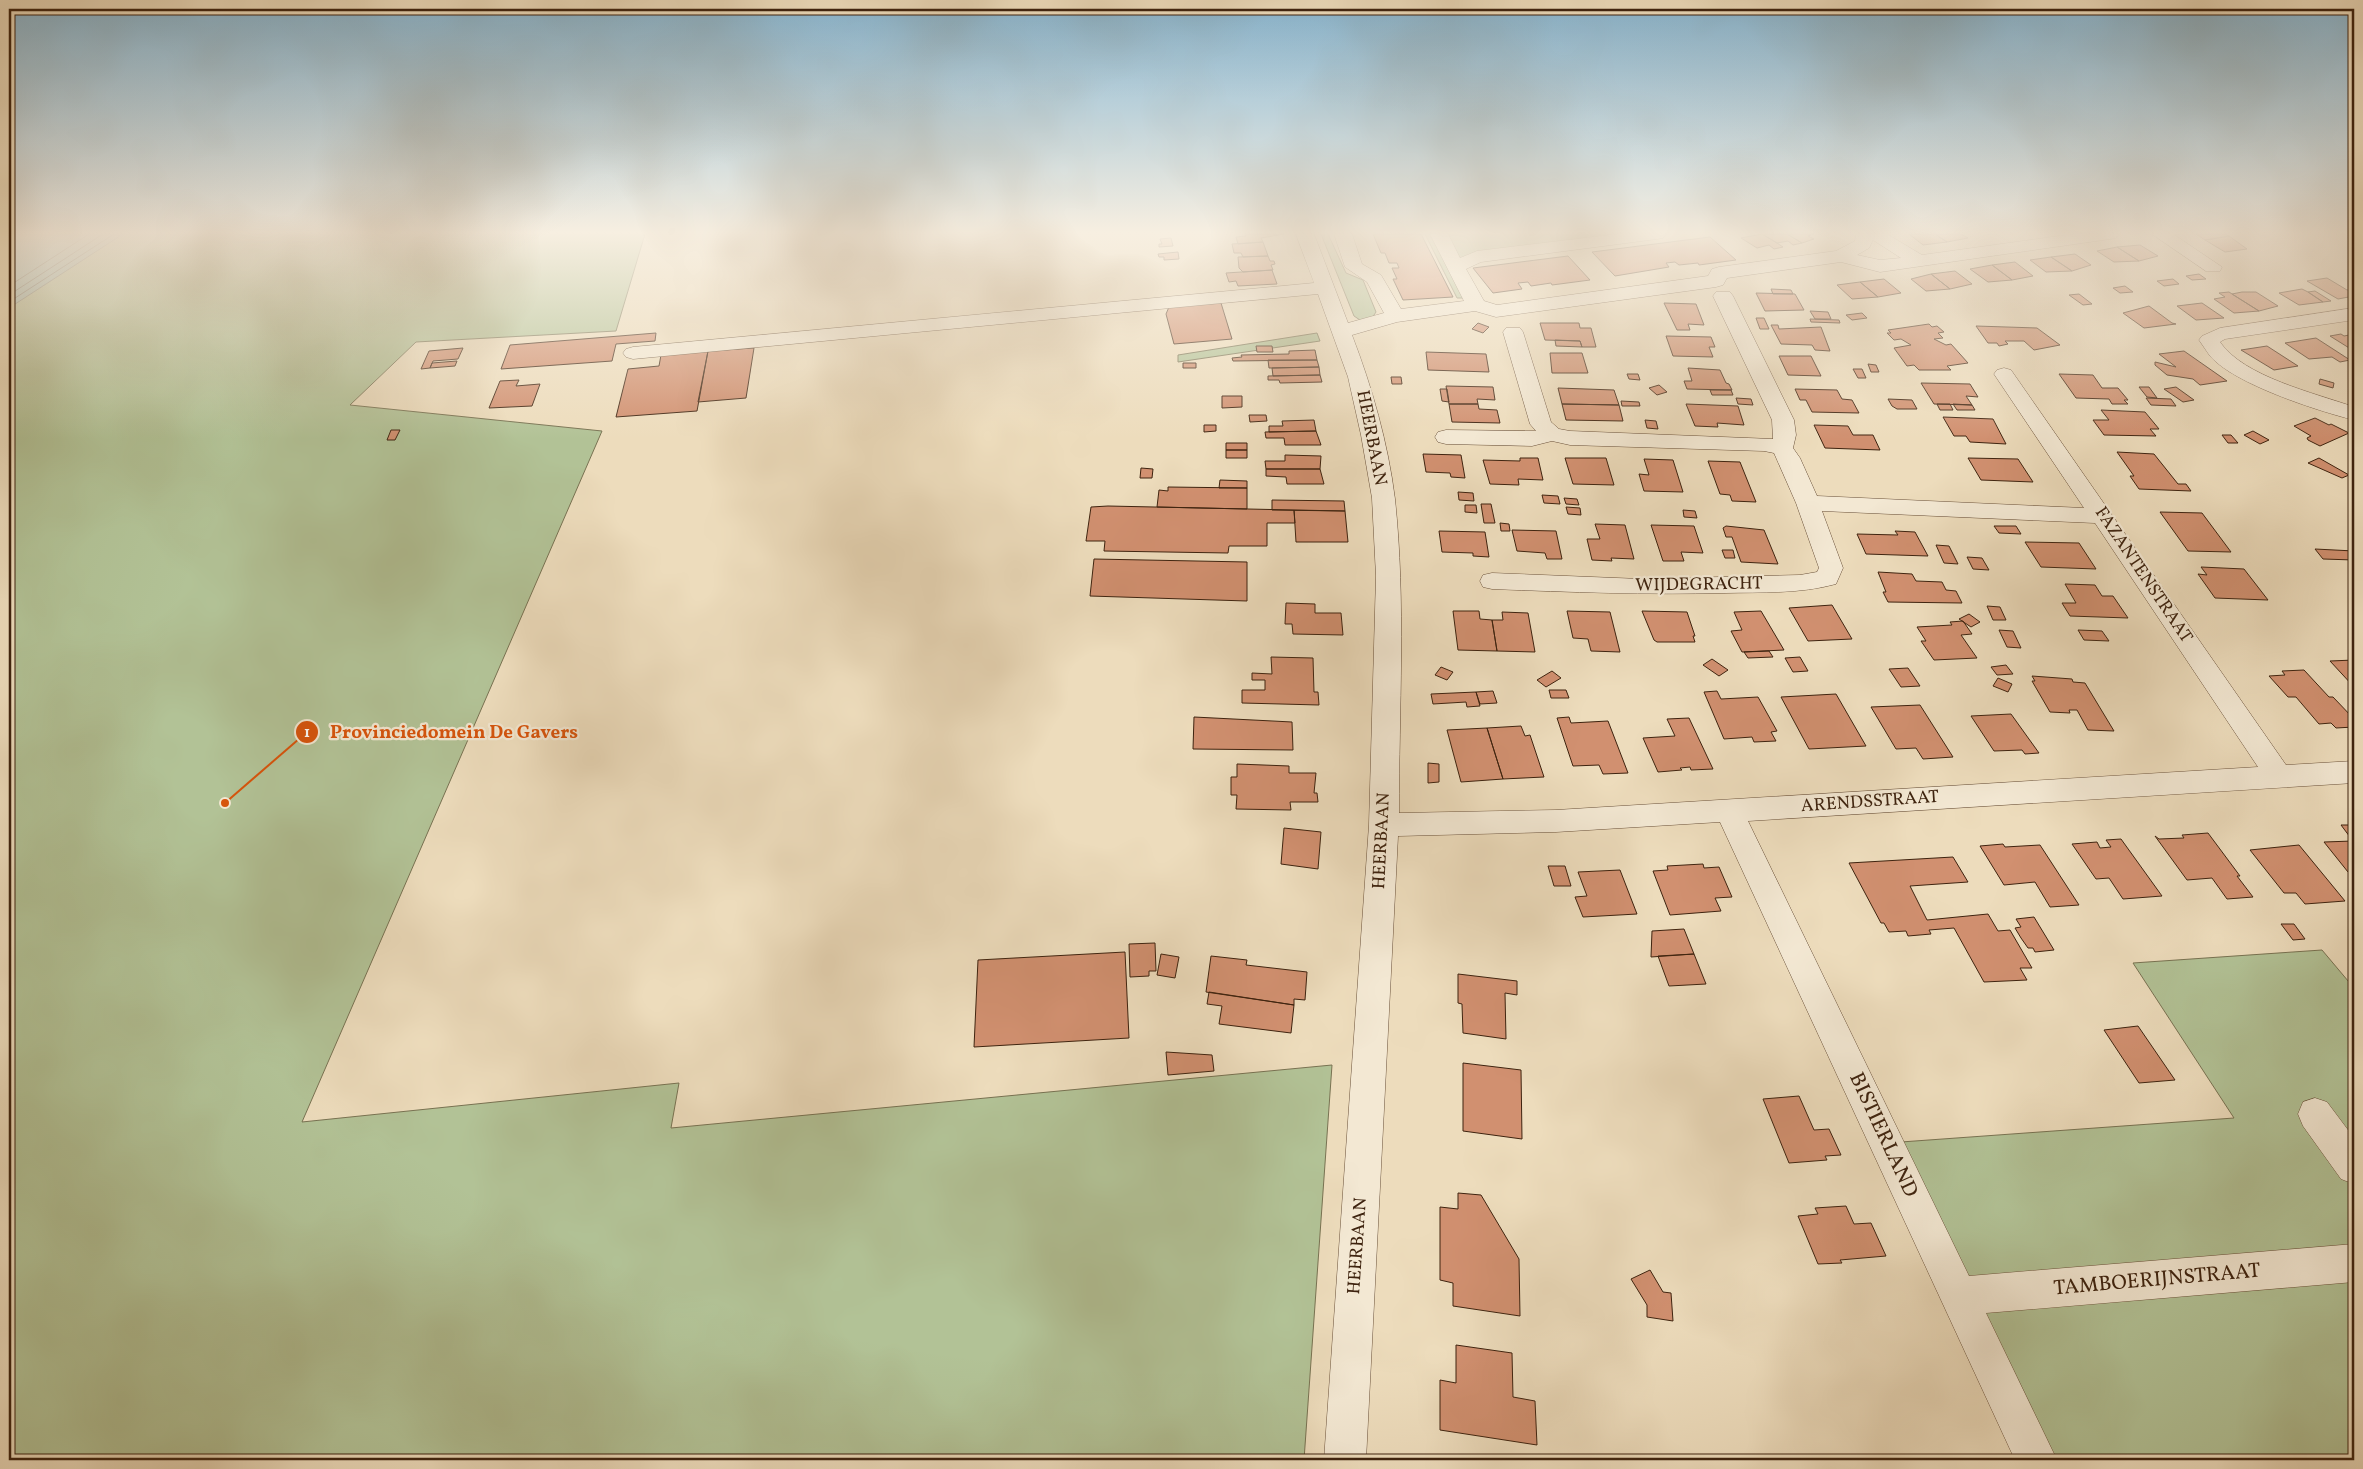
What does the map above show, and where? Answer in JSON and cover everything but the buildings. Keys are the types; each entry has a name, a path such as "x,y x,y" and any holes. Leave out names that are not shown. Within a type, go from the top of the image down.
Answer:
{"street":[{"path":"633,354 1167,303"},
{"name":"HEERBAAN","path":"1329,303 1358,377 1372,435 1382,498 1388,576 1384,825 1345,1460"},
{"path":"1387,303 1395,316"},
{"path":"1340,332 1395,316 1476,305 1496,311 1559,303"},
{"path":"1446,437 1532,439 1552,434 1570,438 1764,444 1782,448 1785,435 1783,420 1725,303"},
{"path":"2354,314 2220,334 2209,340 2216,352 2252,377 2354,414"},
{"path":"1513,332 1542,424 1552,434"},
{"name":"FAZANTENSTRAAT","path":"2004,374 2279,777"},
{"name":"WIJDEGRACHT","path":"1492,581 1641,586 1800,583 1827,578 1831,568 1808,503 1789,458 1782,448"},
{"path":"1808,503 2102,516"},
{"name":"ARENDSSTRAAT","path":"1384,825 1556,821 2354,772"},
{"name":"BISTIERLAND","path":"1729,811 2036,1460"},
{"path":"2315,1114 2354,1167"},
{"name":"TAMBOERIJNSTRAAT","path":"1959,1296 2354,1263"}],"green space":[{"path":"9,303 625,303 616,331 416,342 350,405 602,431 302,1122 679,1083 671,1128 1332,1065 1304,1460 9,1460"},
{"path":"1349,303 1372,303 1376,312 1372,318 1360,320 1354,316"},
{"path":"1317,333 1320,341 1178,362 1178,355"},
{"path":"2322,950 2354,988 2354,1457 2318,1460 2053,1460 1901,1142 2234,1118 2133,963"}],"water":[{"path":"9,303 17,303 9,308"}],"place":[{"name":"Provinciedomein De Gavers","path":"225,803"}]}
